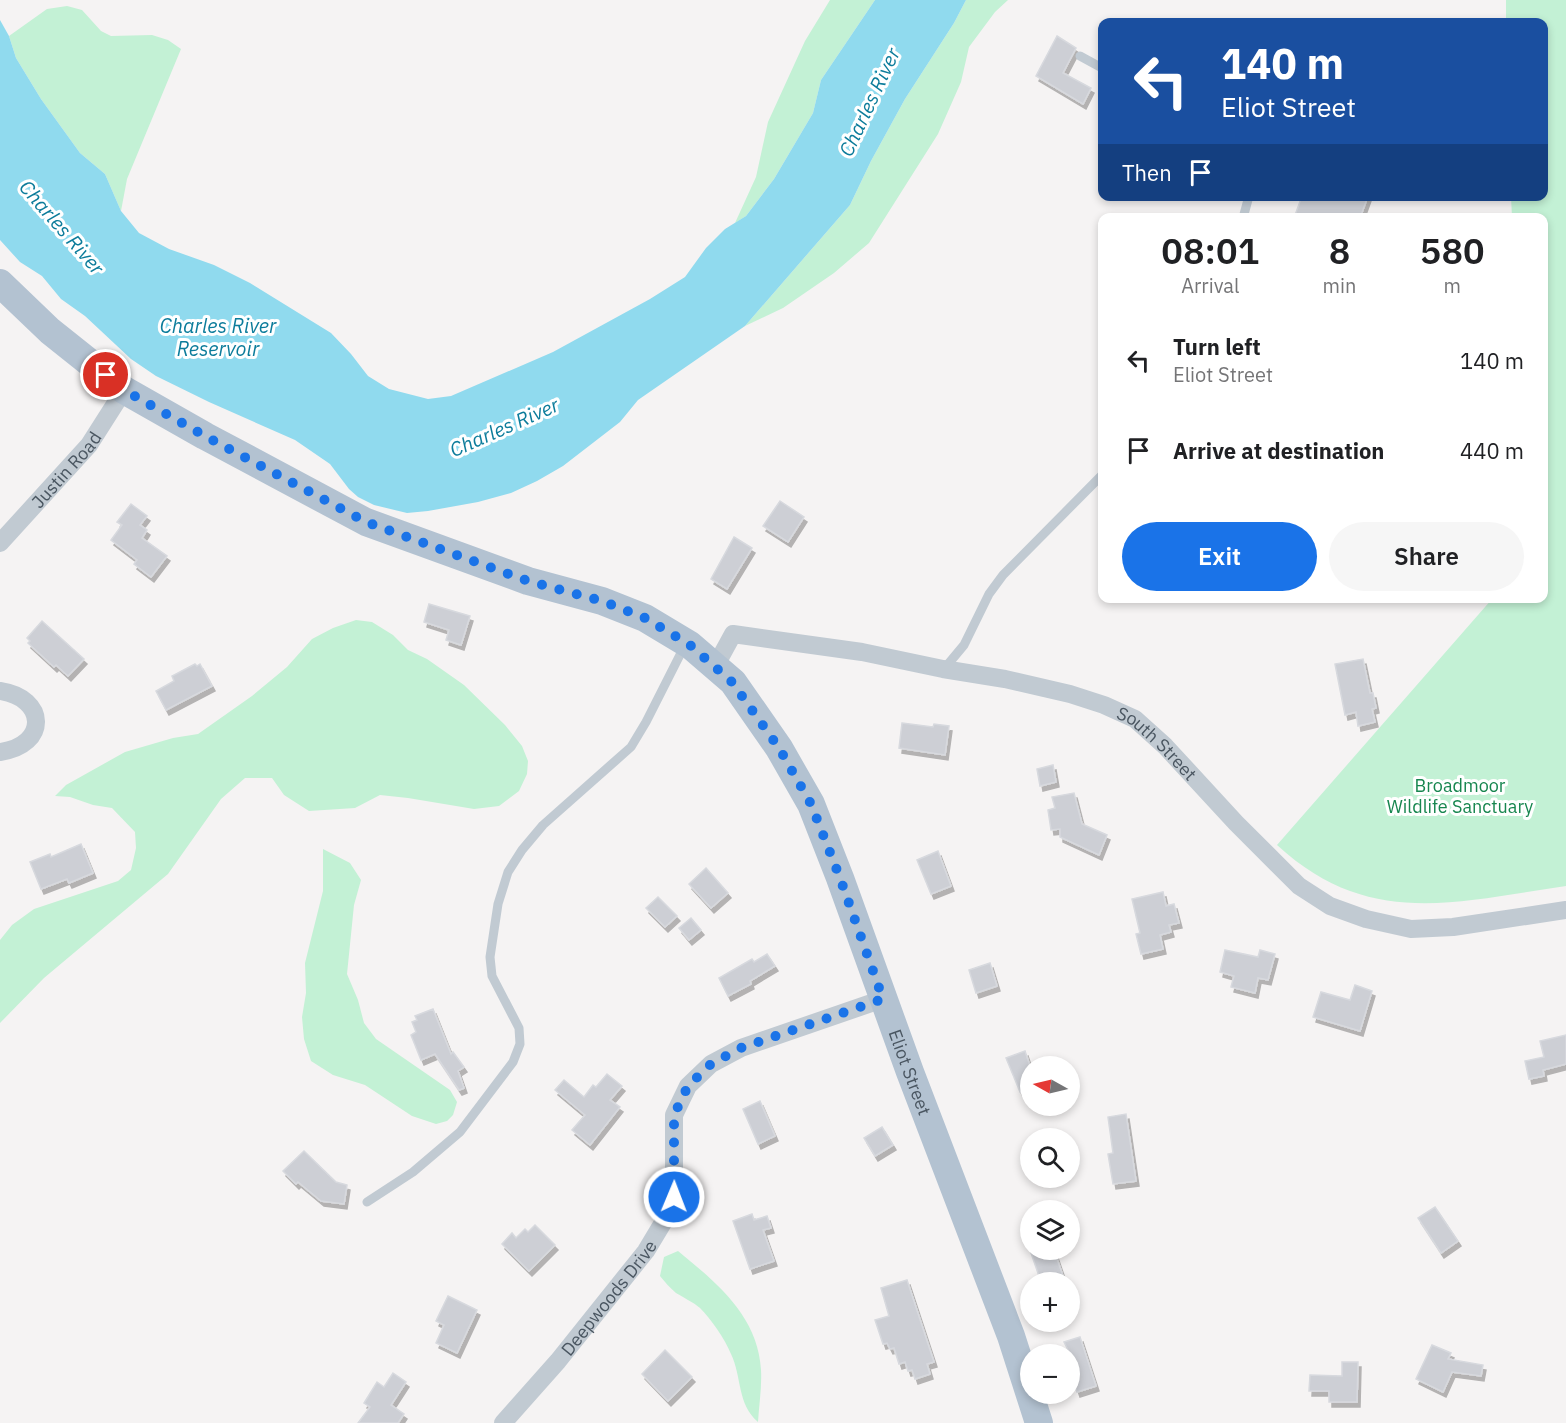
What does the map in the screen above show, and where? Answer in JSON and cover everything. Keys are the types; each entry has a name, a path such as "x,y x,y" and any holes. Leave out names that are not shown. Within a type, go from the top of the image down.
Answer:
{"main road":[{"name":"Eliot Street","path":"0,283 50,330 124,390 205,436 366,522 528,581 602,601 645,618 686,643 732,682 779,748 811,804 1011,1336 1039,1423"}],"street":[{"name":"Justin Road","path":"0,543 88,446 124,390"},
{"name":"South Street","path":"715,667 733,634 862,652 1005,679 1070,694 1104,705 1135,719 1165,746 1236,824 1299,885 1330,906 1366,919 1411,928 1453,927 1566,910"},
{"path":"0,691 23,699 34,709 37,724 29,741 15,750 0,752"},
{"name":"Deepwoods Drive","path":"503,1423 558,1361 646,1251 670,1212 674,1197 674,1115 688,1086 711,1064 741,1048 883,999"}],"lane":[{"path":"1080,56 1098,66"},
{"path":"943,669 964,645 989,594 1003,575 1098,479"},
{"path":"368,1202 413,1172 460,1132 513,1062 520,1044 519,1028 492,976 490,957 498,904 508,872 522,850 543,825 631,747 646,723 686,643"}],"green space":[{"path":"830,0 875,0 821,80 813,113 774,179 746,216 735,223 756,177 768,122 805,41"},
{"path":"966,0 1008,0 995,12 969,47 961,82 938,134 869,243 834,273 783,308 745,326 850,205 905,99 954,23"},
{"name":"Broadmoor Wildlife Sanctuary","path":"1506,0 1566,0 1566,886 1450,902 1414,903 1379,899 1345,889 1311,872 1277,845 1489,603 1548,603 1548,213 1512,213 1511,201 1548,201 1548,18 1506,18"},
{"path":"67,6 82,10 101,31 111,36 152,35 168,40 181,49 127,179 121,211 105,174 80,153 41,99 16,58 9,36 47,9"},
{"path":"356,620 372,622 393,635 408,650 427,659 464,685 505,725 522,746 528,761 527,774 519,791 499,806 474,809 380,795 355,808 309,811 284,795 272,778 245,778 221,799 168,874 44,978 0,1023 0,940 12,925 34,909 118,881 131,870 136,848 135,832 112,808 93,805 70,797 55,796 66,785 125,752 173,738 198,734 252,696 287,667 312,639"},
{"path":"323,849 350,863 361,880 354,905 347,974 358,1000 364,1023 376,1039 450,1090 457,1102 453,1115 447,1121 436,1124 412,1116 365,1085 333,1075 311,1061 304,1039 302,1017 306,993 305,963 323,891"},
{"path":"678,1251 721,1288 744,1317 752,1333 761,1370 758,1422 746,1407 728,1348 709,1318 700,1308 676,1293 660,1276 664,1257"}],"water":[{"name":"Charles River Reservoir","path":"875,0 966,0 954,23 905,99 850,205 745,326 638,400 620,422 563,466 511,493 478,502 407,513 374,505 358,497 330,464 295,440 156,376 131,359 85,316 61,299 42,276 20,262 0,240 0,20 9,36 16,58 41,99 80,153 105,174 121,211 139,233 169,249 214,265 250,283 331,333 368,376 389,389 428,399 451,396 553,352 650,299 685,277 706,248 725,229 746,216 774,179 813,113 821,80"}],"building":[{"path":"1057,36 1076,48 1063,73 1091,88 1083,104 1036,76"},
{"path":"1300,201 1366,201 1362,213 1296,213"},
{"path":"780,501 804,517 788,542 763,526"},
{"path":"131,504 147,516 140,525 147,530 142,538 167,556 151,577 134,564 137,560 111,540 122,525 117,522"},
{"path":"734,537 752,548 727,589 711,579"},
{"path":"429,604 470,616 461,645 446,640 449,630 424,622"},
{"path":"42,621 84,659 68,676 56,665 54,667 28,643 30,641 27,638"},
{"path":"1363,659 1370,693 1373,693 1376,708 1372,709 1375,722 1358,726 1356,712 1345,715 1335,664"},
{"path":"195,664 197,666 200,664 212,686 166,710 156,691 174,681 172,676"},
{"path":"902,723 933,727 934,724 949,726 945,755 899,748"},
{"path":"1053,765 1056,782 1040,786 1037,769"},
{"path":"1074,793 1082,824 1107,835 1099,855 1060,837 1060,829 1051,830 1048,810 1055,808 1052,797"},
{"path":"81,844 93,873 69,883 67,879 41,889 30,862 50,854 51,857"},
{"path":"938,851 951,886 931,894 917,860"},
{"path":"706,868 728,893 711,908 689,884"},
{"path":"1163,892 1166,906 1174,904 1179,923 1169,925 1171,932 1160,935 1163,949 1141,954 1136,934 1140,933 1132,899"},
{"path":"658,897 677,916 665,927 646,908"},
{"path":"691,918 701,930 689,940 679,928"},
{"path":"1225,950 1258,957 1260,950 1275,954 1268,980 1258,978 1255,993 1231,987 1234,976 1220,972"},
{"path":"767,954 775,966 750,981 751,984 728,996 719,978 752,959 754,962"},
{"path":"990,963 997,986 976,993 969,970"},
{"path":"1355,985 1372,991 1360,1031 1313,1017 1321,992 1350,1000"},
{"path":"433,1009 451,1054 453,1052 464,1067 458,1071 464,1088 459,1090 435,1054 421,1060 411,1035 416,1032 412,1022 417,1020 415,1016"},
{"path":"1566,1035 1566,1064 1543,1070 1544,1076 1529,1079 1525,1061 1544,1057 1540,1041"},
{"path":"1025,1051 1027,1056 1020,1056 1020,1092 1006,1058"},
{"path":"607,1074 622,1086 610,1100 620,1107 590,1145 572,1130 585,1115 555,1090 564,1080 584,1097 593,1085 596,1087"},
{"path":"760,1101 775,1136 758,1144 743,1109"},
{"path":"1126,1114 1136,1181 1113,1184 1108,1154 1113,1153 1108,1117"},
{"path":"882,1127 893,1145 875,1156 864,1138"},
{"path":"304,1151 336,1182 347,1185 344,1204 321,1201 298,1182 296,1184 283,1171"},
{"path":"1435,1207 1458,1241 1441,1253 1418,1218"},
{"path":"752,1214 754,1220 767,1216 771,1228 763,1230 774,1261 750,1269 733,1221"},
{"path":"535,1225 555,1245 529,1271 502,1244 512,1233 516,1238 525,1229 528,1232"},
{"path":"1033,1260 1057,1260 1062,1272 1038,1272"},
{"path":"907,1280 934,1362 927,1364 930,1374 915,1379 912,1370 908,1371 905,1362 899,1364 894,1348 890,1349 887,1343 883,1344 875,1320 889,1316 881,1288"},
{"path":"448,1296 477,1310 457,1353 436,1343 444,1325 436,1321"},
{"path":"1080,1337 1096,1386 1080,1391 1080,1344 1065,1344 1064,1342"},
{"path":"1432,1345 1451,1353 1448,1359 1483,1365 1481,1376 1452,1372 1443,1392 1416,1379"},
{"path":"665,1350 692,1377 668,1401 642,1374"},
{"path":"1342,1362 1358,1362 1357,1402 1329,1402 1329,1391 1309,1391 1310,1375 1342,1376"},
{"path":"393,1373 406,1382 391,1405 404,1414 398,1423 358,1423 370,1407 364,1403 377,1382 384,1387"}],"route":[{"path":"106,375 124,390 205,436 366,522 528,581 602,601 645,618 690,645 732,682 779,748 811,804 883,999 741,1048 711,1064 688,1086 674,1115 674,1197"}],"water label":[{"name":"Charles River","path":"869,102"},
{"name":"Charles River","path":"62,227"},
{"name":"Charles River","path":"504,427"}]}
